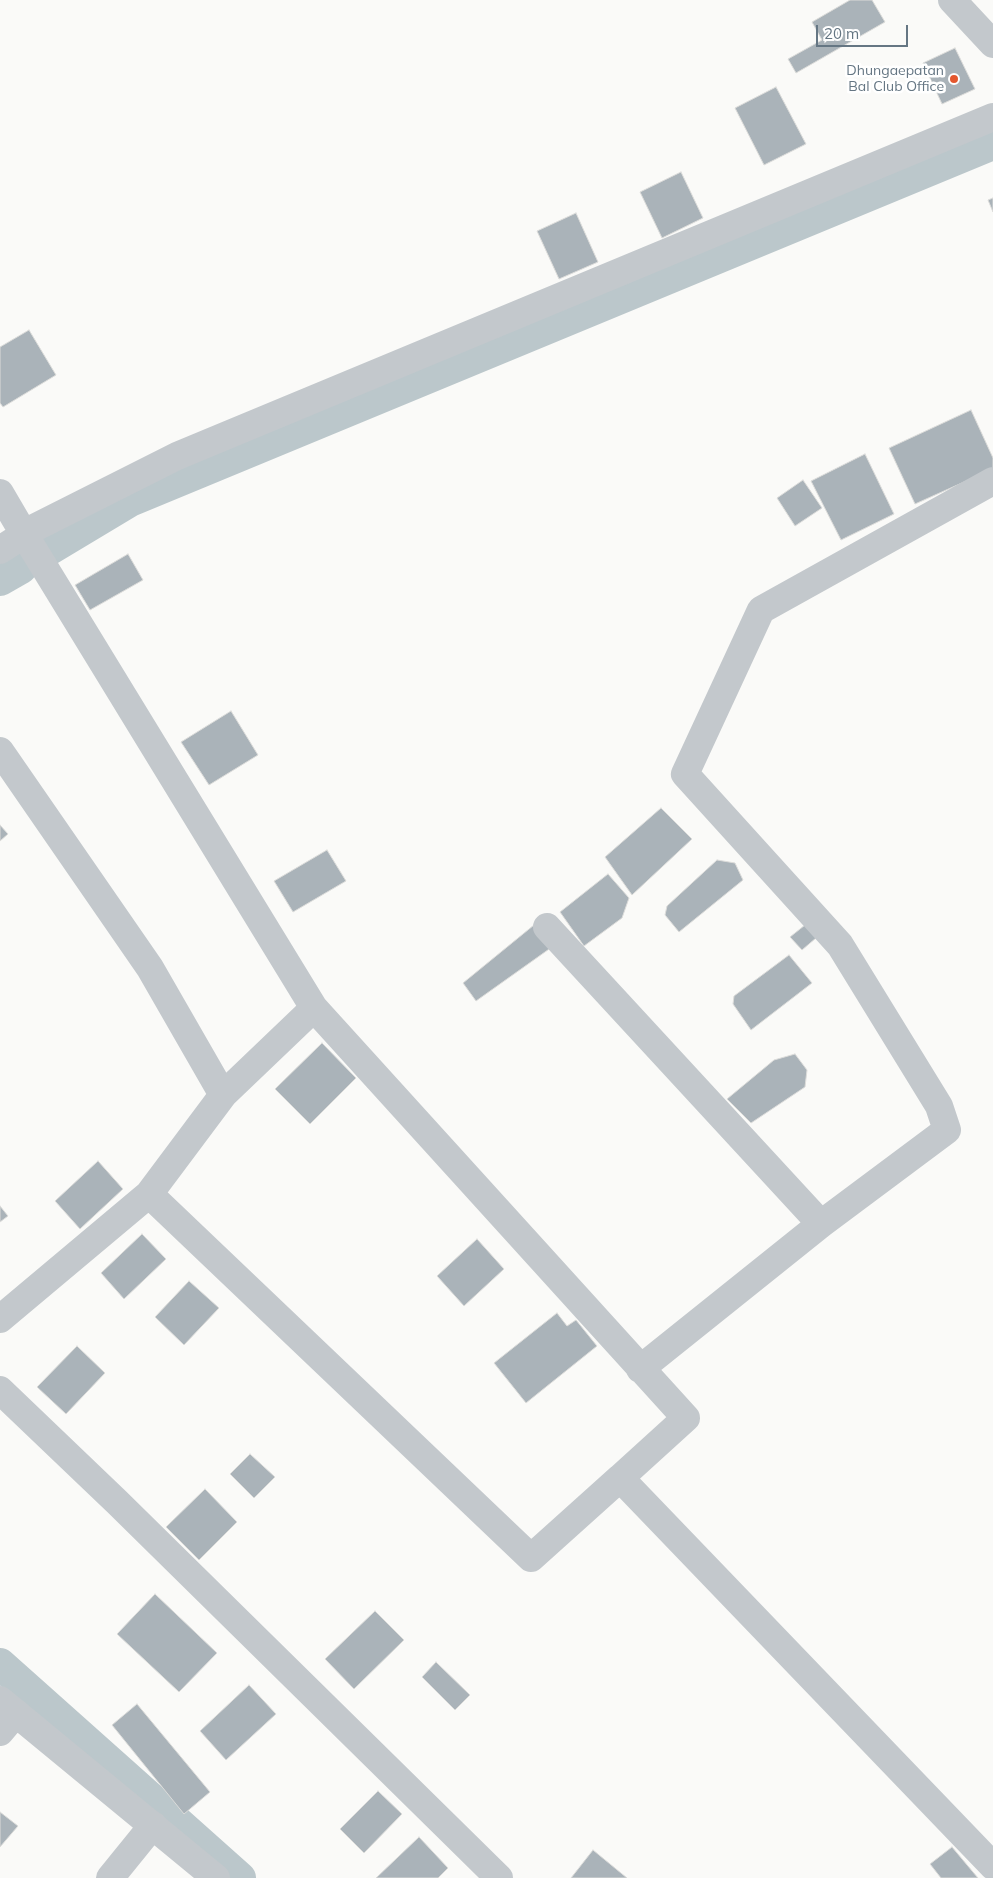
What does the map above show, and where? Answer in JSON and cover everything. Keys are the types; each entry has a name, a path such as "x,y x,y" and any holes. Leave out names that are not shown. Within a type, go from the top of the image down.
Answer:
{"street":[{"path":"952,0 993,44"},
{"path":"0,550 24,534 177,456 993,117"},
{"path":"640,1369 821,1224 947,1130 939,1106 840,945 685,774 761,610 993,481"},
{"path":"0,493 314,1008 686,1418 531,1558 149,1194"},
{"path":"0,751 150,968 223,1095"},
{"path":"548,927 821,1224"},
{"path":"0,1319 149,1194 223,1095 314,1008"},
{"path":"0,1390 117,1502 499,1878"},
{"path":"620,1478 993,1866"},
{"path":"5,1715 153,1824 216,1878"},
{"path":"110,1878 153,1824"}],"building":[{"path":"850,0 872,0 885,22 796,73 788,59 822,40 812,22"},
{"path":"955,48 975,89 942,104 923,63"},
{"path":"776,87 806,144 764,165 735,108"},
{"path":"681,172 703,218 662,238 640,192"},
{"path":"993,198 993,212 988,200"},
{"path":"576,213 598,262 559,279 537,231"},
{"path":"29,330 56,375 3,407 0,403 0,347"},
{"path":"971,410 993,458 993,469 915,504 889,448"},
{"path":"865,454 894,514 841,540 811,481"},
{"path":"803,480 822,508 795,526 777,498"},
{"path":"128,554 143,580 90,610 75,585"},
{"path":"231,711 258,755 209,785 181,742"},
{"path":"661,808 692,839 632,895 605,857"},
{"path":"0,825 8,834 0,841"},
{"path":"327,850 346,881 293,912 274,881"},
{"path":"717,860 735,863 743,880 679,932 665,915 667,906"},
{"path":"608,874 629,898 622,918 584,946 560,912"},
{"path":"534,925 552,947 476,1001 463,983"},
{"path":"805,925 816,938 802,950 790,937"},
{"path":"789,955 812,983 751,1030 733,1004 734,996"},
{"path":"322,1043 356,1078 310,1124 275,1089"},
{"path":"795,1054 807,1070 805,1087 751,1123 727,1099 774,1060"},
{"path":"98,1161 123,1189 80,1229 55,1201"},
{"path":"0,1206 8,1216 0,1222"},
{"path":"142,1234 166,1259 124,1299 101,1273"},
{"path":"477,1239 504,1269 464,1306 437,1276"},
{"path":"189,1281 219,1308 184,1345 155,1317"},
{"path":"557,1313 567,1326 576,1320 597,1346 526,1403 494,1363"},
{"path":"77,1346 105,1373 66,1414 37,1387"},
{"path":"250,1454 275,1477 254,1498 230,1474"},
{"path":"205,1489 237,1522 199,1560 166,1527"},
{"path":"155,1594 217,1653 179,1692 117,1634"},
{"path":"375,1611 404,1640 354,1689 325,1659"},
{"path":"436,1662 470,1695 455,1710 422,1677"},
{"path":"249,1685 276,1714 226,1760 200,1731"},
{"path":"137,1704 210,1792 184,1814 112,1725"},
{"path":"378,1791 402,1814 364,1853 340,1829"},
{"path":"0,1812 18,1826 0,1847"},
{"path":"419,1837 448,1868 438,1878 376,1878"},
{"path":"952,1847 978,1878 941,1878 930,1864"},
{"path":"593,1850 627,1878 571,1878"}],"waterway":[{"path":"45,552 130,501 993,144"},
{"path":"0,580 21,568"},
{"path":"0,1664 240,1878"}],"place":[{"name":"Dhungaepatan Bal Club Office","path":"954,79"}]}
